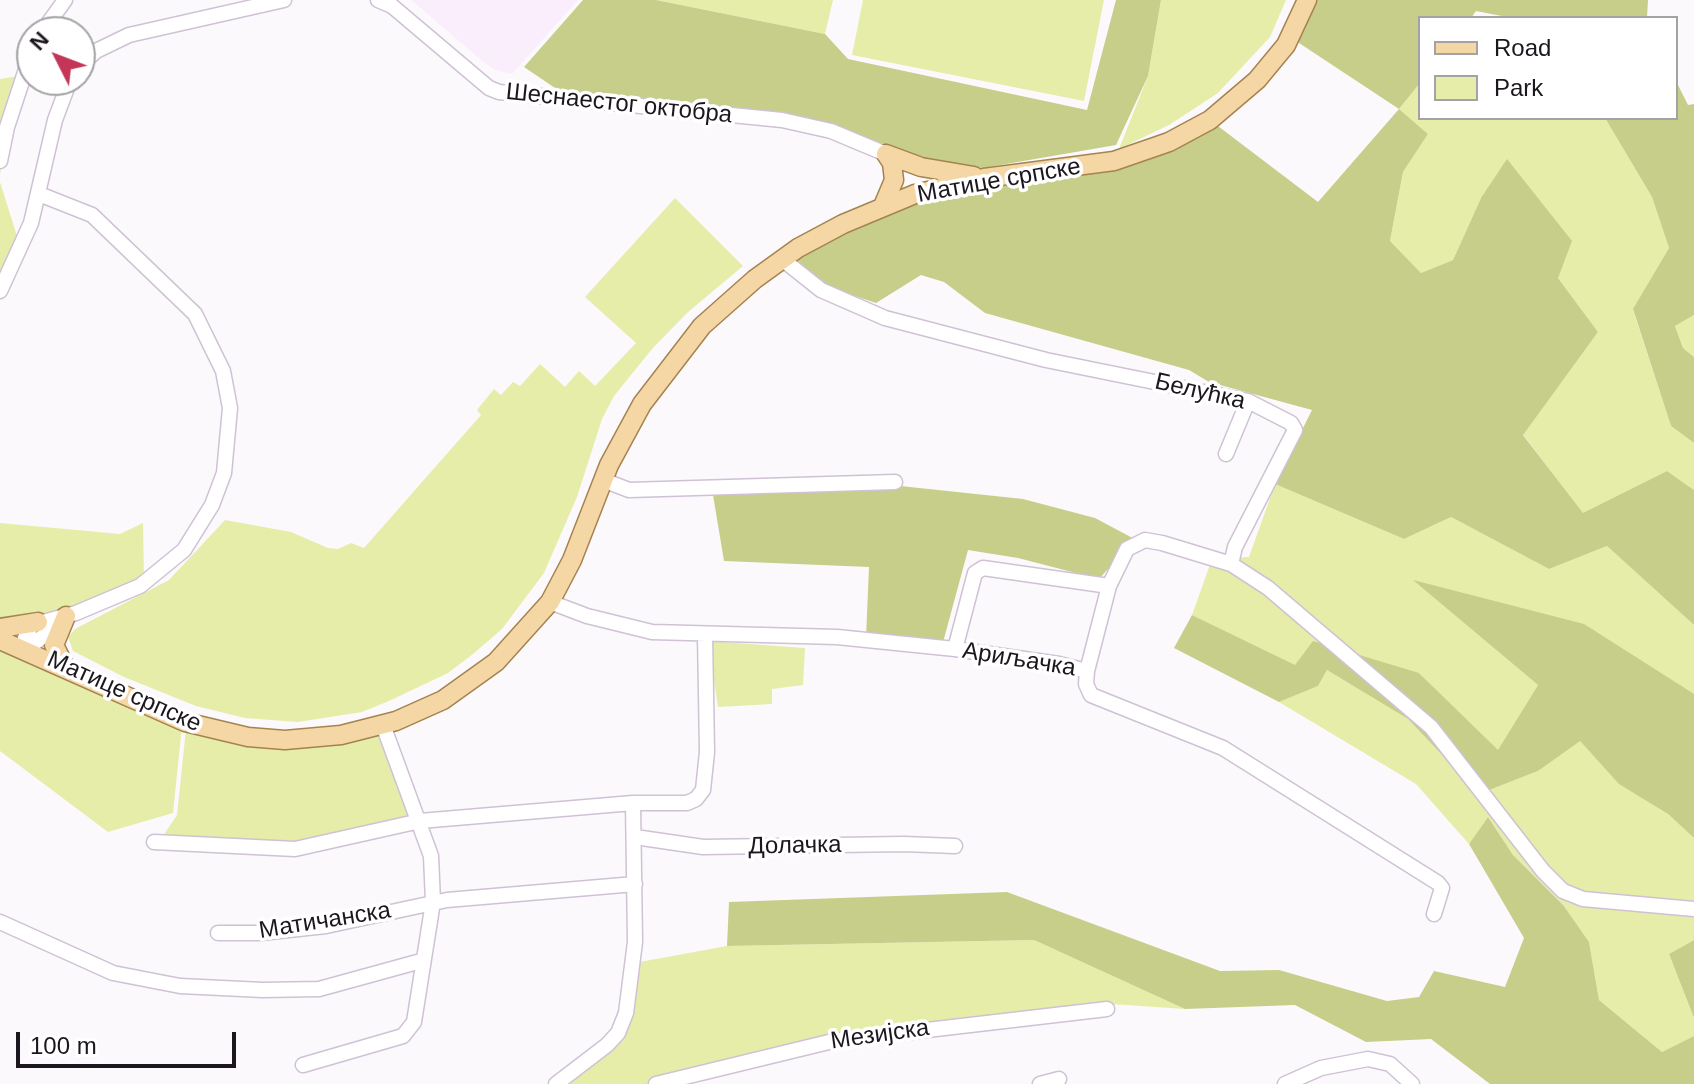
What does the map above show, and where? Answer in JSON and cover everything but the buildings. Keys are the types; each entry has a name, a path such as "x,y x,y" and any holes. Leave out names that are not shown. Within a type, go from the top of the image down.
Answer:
{"main road":[{"name":"Матице српске","path":"0,640 28,649 185,722 232,735 314,739 383,725 463,688 505,653 550,602 572,560 603,480 632,420 675,356 726,303 782,259 843,224 883,206 919,193 984,178 1063,170 1142,154 1210,120 1245,93 1286,45 1307,0"},
{"path":"895,159 984,178"},
{"path":"895,159 917,173 919,193"},
{"path":"883,206 894,180 895,159"},
{"path":"65,667 54,645 66,616"},
{"path":"0,628 38,622"}],"street":[{"path":"96,51 129,35 284,0"},
{"name":"Шеснаестог октобра","path":"378,0 392,6 489,88 499,92 782,120 831,131 895,159"},
{"path":"0,161 19,96"},
{"path":"0,291 19,256 39,194 55,120 64,96"},
{"path":"39,194 92,215 195,314 223,371 230,408 224,473 212,505 184,550 140,586 66,616 38,622 25,638 28,649 66,616"},
{"name":"Белућка","path":"782,259 821,290 885,318 1046,360 1248,401 1291,423 1295,430 1235,547 1231,564"},
{"path":"1226,454 1248,401"},
{"path":"603,480 629,490 895,482"},
{"path":"1087,671 1109,586 1127,549 1145,540 1231,564 1268,588 1431,727 1543,871 1573,896 1694,909"},
{"path":"955,649 975,573 983,568 1109,586"},
{"name":"Ариљачка","path":"550,602 618,625 705,635 837,637 955,649 1087,671 1086,684 1091,695 1223,748 1438,883 1442,888 1434,914"},
{"path":"154,842 295,849 420,821 633,803 687,803 696,799 703,790 707,752 705,635"},
{"name":"Матичанска","path":"303,1065 403,1036 414,1022 421,961 433,902 431,856 383,725"},
{"path":"556,1084 597,1054 623,1022 634,963 633,803"},
{"name":"Долачка","path":"635,837 703,847 955,846"},
{"name":"Матичанска","path":"218,933 261,933 326,926 433,902 635,884"},
{"path":"0,922 113,973 180,986 319,989 421,961"},
{"name":"Мезијска","path":"656,1084 833,1041 1107,1009"},
{"path":"1285,1084 1321,1068 1368,1059 1390,1064 1412,1084"},
{"path":"1040,1084 1059,1079"}],"shaded area":[{"path":"411,0 578,0 512,74 495,70 481,60"}],"green space":[{"path":"583,0 656,0 825,34 848,59 1087,110 1116,0 1161,0 1148,76 1116,145 983,168 884,154 805,121 558,90 524,67"},
{"path":"656,0 833,0 825,34"},
{"path":"863,0 1104,0 1084,101 852,55"},
{"path":"1161,0 1286,0 1270,37 1218,93 1169,125 1119,149 1148,76"},
{"path":"1317,0 1648,0 1647,16 1502,16 1476,11 1472,16 1418,16 1418,85 1399,109 1296,41"},
{"path":"16,76 16,96 18,96 0,174 0,79"},
{"path":"1418,85 1418,120 1606,120 1652,197 1669,248 1633,310 1671,426 1694,443 1694,490 1667,471 1583,514 1523,434 1598,332 1558,278 1481,198 1453,260 1421,273 1390,241 1403,172 1428,134 1399,109"},
{"path":"1678,85 1688,105 1694,104 1694,315 1675,326 1683,348 1694,357 1694,443 1671,426 1633,309 1669,248 1652,197 1606,120 1678,120"},
{"path":"1399,109 1428,134 1403,172 1390,241 1421,273 1453,260 1481,198 1507,159 1572,241 1558,278 1598,332 1523,435 1583,513 1667,471 1694,490 1694,625 1607,546 1549,569 1451,517 1404,539 1275,484 1312,410 1209,382 1189,370 985,313 944,282 921,275 876,303 819,284 785,263 845,230 919,202 996,182 1080,170 1210,120 1318,202"},
{"path":"0,182 22,252 0,292"},
{"path":"675,198 743,266 688,312 652,349 614,396 602,419 577,497 544,573 502,629 448,673 362,712 298,722 245,718 196,706 124,677 73,651 68,637 75,629 169,580 225,520 291,532 328,548 338,549 351,543 364,548 481,415 477,410 494,389 501,395 513,382 520,386 540,364 565,387 579,371 595,386 636,343 585,297"},
{"path":"1694,315 1694,357 1683,348 1675,326"},
{"path":"1275,484 1404,539 1451,517 1549,569 1607,546 1694,625 1694,694 1415,581 1538,685 1498,751 1419,673 1296,666 1192,615 1212,559 1249,557"},
{"path":"891,485 1023,499 1095,518 1142,543 1123,552 1099,579 1018,558 968,550 942,646 866,638 869,567 724,561 713,495"},
{"path":"0,523 120,534 143,523 144,582 69,613 0,625"},
{"path":"1413,580 1584,624 1694,694 1694,838 1668,814 1619,784 1580,741 1538,771 1479,794 1408,719 1327,670 1318,686 1279,702 1174,648 1192,615 1295,665 1313,641 1419,673 1498,750 1538,685"},
{"path":"708,641 805,648 803,685 772,689 772,704 718,707"},
{"path":"0,645 182,726 173,813 108,832 0,751"},
{"path":"1327,670 1408,719 1479,794 1538,771 1579,740 1619,783 1668,814 1694,838 1694,940 1669,954 1694,1018 1694,1036 1662,1052 1599,1000 1589,942 1564,906 1513,855 1488,817 1469,844 1416,784 1279,702 1318,686"},
{"path":"186,729 217,738 384,731 421,827 297,856 155,848 177,815"},
{"path":"1488,817 1513,855 1564,906 1589,942 1599,1000 1662,1052 1694,1036 1694,1084 1490,1084 1431,1039 1366,1042 1295,1005 1185,1009 1034,940 727,946 729,902 1007,892 1220,971 1279,970 1387,1001 1419,997 1434,971 1505,987 1524,938 1469,844"},
{"path":"1034,940 1185,1009 1111,1004 870,1035 656,1084 556,1084 613,1039 634,963 727,946"},
{"path":"1694,940 1694,1018 1669,954"}]}
